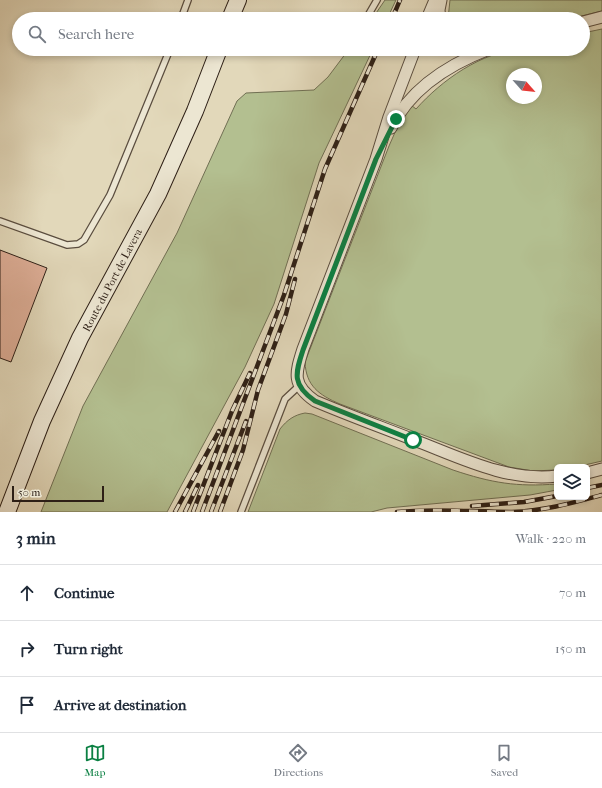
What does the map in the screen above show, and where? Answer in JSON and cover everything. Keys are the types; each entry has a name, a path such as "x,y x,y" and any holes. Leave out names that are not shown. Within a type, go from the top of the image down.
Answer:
{"street":[{"path":"233,12 238,0"},
{"path":"430,12 435,0"},
{"path":"439,12 441,0"},
{"path":"590,20 602,17"},
{"name":"Route du Port de Lavera","path":"6,512 42,421 80,338 158,194 195,111 216,56"},
{"path":"412,56 389,117 376,159 296,369 297,381 304,394 315,401 493,469 523,476 554,476"},
{"path":"376,159 406,102 431,80 469,56"},
{"path":"590,472 602,469"}],"lane":[{"path":"184,12 188,0"},
{"path":"370,12 377,0"},
{"path":"0,221 67,245 78,244 84,240 110,194 167,56"},
{"path":"241,512 285,399 299,386"}],"green space":[{"path":"385,0 396,0 390,12 377,12"},
{"path":"450,0 602,0 602,11 590,14 590,12 449,12"},
{"path":"602,29 602,461 589,464 554,464 554,470 533,471 509,467 340,404 326,397 315,389 308,377 305,362 400,121 411,105 416,109 426,98 463,69 491,56 590,56 590,32"},
{"path":"344,56 370,56 319,163 274,304 245,367 167,512 41,512 83,406 177,233 237,101 246,93 314,90 328,77"},
{"path":"305,413 312,414 453,470 480,478 504,483 529,485 554,484 554,491 530,495 387,508 371,512 248,512 280,429 291,418"}],"building":[{"path":"0,250 47,268 11,362 0,358"}],"railway":[{"path":"395,12 400,0"},
{"path":"202,512 284,295 325,169 375,56"},
{"path":"220,512 243,450 258,390 286,314 295,279"},
{"path":"193,512 232,411 250,373"},
{"path":"211,512 246,421"},
{"path":"175,512 219,431"},
{"path":"185,512 198,485"},
{"path":"590,487 602,485"},
{"path":"397,512 426,510 512,512 557,506 602,495"},
{"path":"472,506 524,502 554,497"}],"route":[{"path":"396,119 376,159 296,369 297,381 304,394 315,401 413,440"}]}
